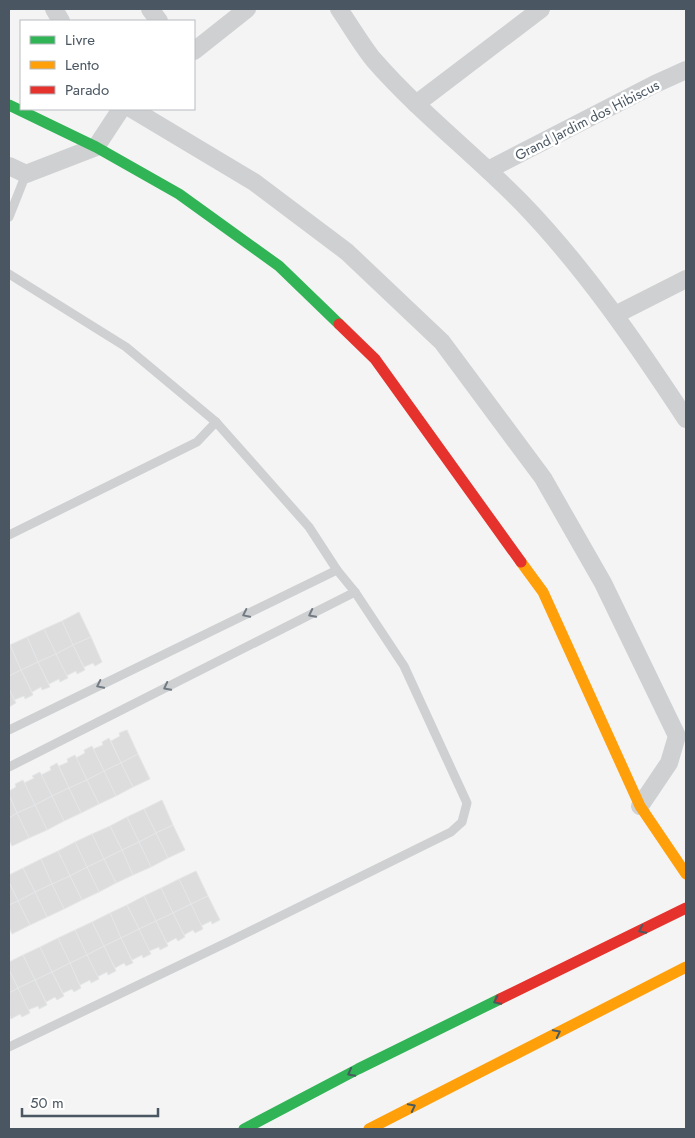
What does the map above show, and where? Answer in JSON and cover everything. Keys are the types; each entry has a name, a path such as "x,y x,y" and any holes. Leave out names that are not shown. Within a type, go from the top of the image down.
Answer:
{"street":[{"path":"54,9 60,20"},
{"path":"150,9 158,20"},
{"path":"195,50 247,9"},
{"path":"339,9 373,58 416,104 521,202 582,272 615,316 686,419"},
{"path":"416,104 541,9"},
{"name":"Grand Jardim dos Hibiscus","path":"488,170 686,70"},
{"path":"9,105 96,147 179,194 279,266 375,359 543,592 640,806 686,874"},
{"path":"9,166 26,174 96,147 120,110"},
{"path":"134,110 254,182 347,252 442,342 543,478 602,582 677,736 670,762 640,806"},
{"path":"615,316 686,279"},
{"path":"244,1129 358,1070 686,908"},
{"path":"369,1129 686,967"}],"lane":[{"path":"9,216 26,174"},
{"path":"9,274 126,347 216,422 309,527 404,666 467,803 462,822 451,832 9,1048"},
{"path":"9,535 197,442 216,422"},
{"path":"9,730 337,570"},
{"path":"9,767 355,592"}],"building":[{"path":"79,612 91,637 73,645 62,621"},
{"path":"62,621 73,645 56,654 44,629"},
{"path":"44,629 56,654 38,662 27,637"},
{"path":"27,637 38,662 21,670 10,645"},
{"path":"91,637 102,662 95,666 93,663 84,667 73,645"},
{"path":"73,645 85,670 77,674 76,671 66,676 56,654"},
{"path":"9,646 21,670 9,676"},
{"path":"56,654 68,678 60,682 59,679 49,684 38,662"},
{"path":"38,662 50,687 42,690 41,687 32,692 21,670"},
{"path":"21,670 33,695 25,699 24,696 14,700 9,689 9,676"},
{"path":"9,689 16,703 9,707"},
{"path":"127,730 138,754 121,763 111,741 120,736 119,733"},
{"path":"109,738 121,763 104,771 93,749 103,745 102,742"},
{"path":"92,746 104,771 87,780 76,758 85,753 84,750"},
{"path":"138,754 150,779 133,787 121,763"},
{"path":"75,755 87,780 69,788 59,766 68,762 67,759"},
{"path":"57,763 69,788 52,796 41,775 51,770 50,767"},
{"path":"121,763 133,787 116,796 104,771"},
{"path":"104,771 116,796 99,804 87,780"},
{"path":"40,772 52,796 35,805 24,783 34,778 32,776"},
{"path":"23,780 35,805 17,813 9,791 16,787 15,784"},
{"path":"87,780 99,804 81,813 69,788"},
{"path":"69,788 81,813 64,821 52,796"},
{"path":"9,795 17,813 9,818"},
{"path":"52,796 64,821 47,830 35,805"},
{"path":"162,800 173,825 156,833 144,809"},
{"path":"35,805 47,830 29,838 17,813"},
{"path":"144,809 156,833 139,842 127,817"},
{"path":"17,813 29,838 12,846 9,840 9,818"},
{"path":"127,817 139,842 122,850 110,826"},
{"path":"173,825 185,850 168,858 156,833"},
{"path":"110,826 122,850 104,859 92,834"},
{"path":"156,833 168,858 151,867 139,842"},
{"path":"92,834 104,859 87,867 75,842"},
{"path":"75,842 87,867 70,876 58,851"},
{"path":"139,842 151,867 133,875 122,850"},
{"path":"122,850 133,875 116,883 104,859"},
{"path":"58,851 70,876 52,884 41,859"},
{"path":"41,859 52,884 35,892 23,868"},
{"path":"104,859 116,883 99,892 87,867"},
{"path":"87,867 99,892 82,900 70,876"},
{"path":"23,868 35,892 18,901 9,882 9,875"},
{"path":"196,871 208,896 191,904 179,879"},
{"path":"70,876 82,900 64,909 52,884"},
{"path":"179,879 191,904 173,913 161,888"},
{"path":"9,882 18,901 9,905"},
{"path":"52,884 64,909 47,917 35,892"},
{"path":"161,888 173,913 156,921 144,896"},
{"path":"35,892 47,917 30,925 18,901"},
{"path":"144,896 156,921 139,929 127,905"},
{"path":"208,896 220,920 212,924 211,921 201,926 191,904"},
{"path":"18,901 30,925 12,934 9,927 9,905"},
{"path":"191,904 203,929 195,933 193,930 184,935 173,913"},
{"path":"127,905 139,929 121,938 110,913"},
{"path":"110,913 121,938 104,946 92,922"},
{"path":"173,913 185,937 178,941 176,938 167,943 156,921"},
{"path":"156,921 168,946 160,950 159,947 149,951 139,929"},
{"path":"92,922 104,946 87,955 75,930"},
{"path":"139,929 151,954 143,958 142,955 132,960 121,938"},
{"path":"75,930 87,955 70,963 58,938"},
{"path":"58,938 70,963 52,972 40,947"},
{"path":"121,938 133,963 126,966 124,963 115,968 104,946"},
{"path":"104,946 116,971 108,975 107,972 97,977 87,955"},
{"path":"40,947 52,972 35,980 23,955"},
{"path":"23,955 35,980 18,988 9,970 9,962"},
{"path":"87,955 99,979 91,983 90,980 80,985 70,963"},
{"path":"70,963 81,988 74,992 72,989 63,993 52,972"},
{"path":"9,970 18,988 9,993"},
{"path":"52,972 64,996 57,1000 55,997 46,1002 35,980"},
{"path":"35,980 47,1005 39,1009 38,1006 28,1010 18,988"},
{"path":"18,988 30,1013 22,1017 20,1014 11,1019 9,1014 9,993"}],"traffic: fast":[{"path":"9,105 96,147 179,194 279,266 339,324"},
{"path":"244,1129 358,1069 500,999"}],"traffic: slow":[{"path":"521,562 543,592 640,806 686,874"},
{"path":"369,1129 686,967"}],"traffic: jam":[{"path":"339,324 375,359 521,562"},
{"path":"500,999 686,908"}]}
